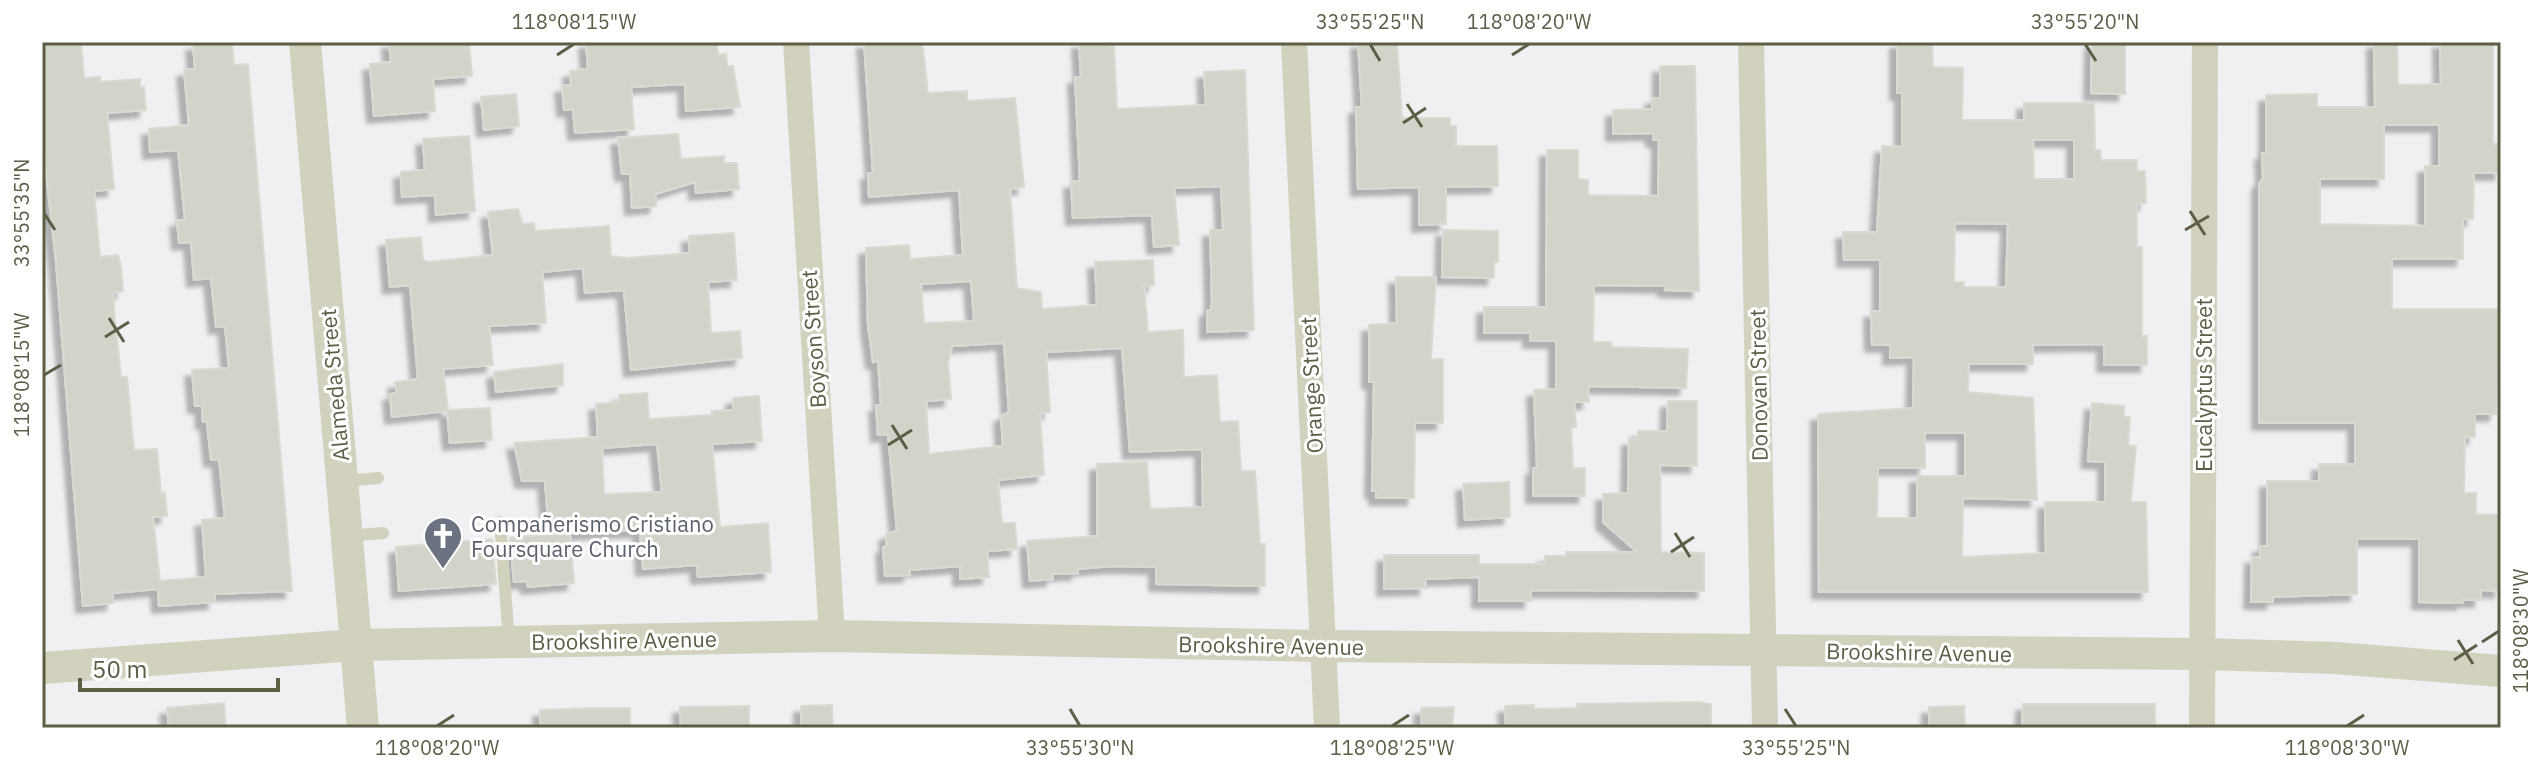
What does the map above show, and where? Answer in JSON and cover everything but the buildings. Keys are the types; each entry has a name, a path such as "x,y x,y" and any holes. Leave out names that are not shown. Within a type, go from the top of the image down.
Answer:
{"street":[{"name":"Alameda Street","path":"305,42 363,728"},
{"name":"Boyson Street","path":"796,42 832,636"},
{"name":"Orange Street","path":"1294,42 1327,728"},
{"name":"Donovan Street","path":"1751,42 1765,728"},
{"name":"Eucalyptus Street","path":"2202,728 2205,42"},
{"name":"Brookshire Avenue","path":"42,668 356,645 832,636 1323,646 2202,654 2351,659 2501,671"}],"lane":[{"path":"342,481 378,478"},
{"path":"500,522 509,642"},
{"path":"346,536 383,533"}],"place":[{"name":"Compañerismo Cristiano Foursquare Church","path":"443,570"}]}
